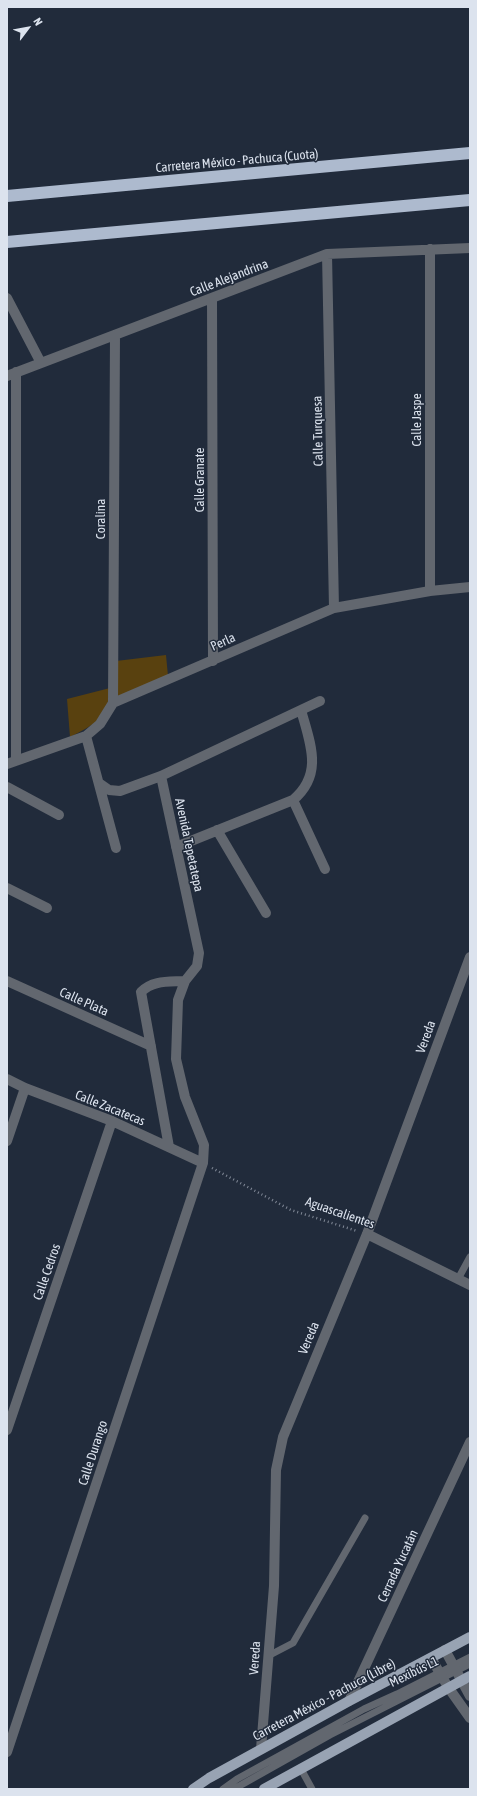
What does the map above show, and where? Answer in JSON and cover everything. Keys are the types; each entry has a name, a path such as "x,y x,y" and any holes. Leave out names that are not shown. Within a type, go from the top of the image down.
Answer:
{"highway":[{"name":"Carretera México - Pachuca (Cuota)","path":"7,196 470,153"},
{"path":"7,242 470,200"}],"main road":[{"name":"Carretera México - Pachuca (Libre)","path":"193,1789 261,1749 470,1637"},
{"path":"264,1789 466,1678"}],"street":[{"name":"Calle Alejandrina","path":"12,374 327,254 470,248"},
{"name":"Calle Jaspe","path":"430,249 430,591"},
{"name":"Calle Turquesa","path":"327,254 334,608"},
{"path":"7,298 41,362"},
{"name":"Calle Granate","path":"212,298 213,661"},
{"name":"Coralina","path":"113,703 115,335"},
{"path":"12,374 11,763 86,736 100,724 113,703"},
{"name":"Perla","path":"113,703 334,608 430,591 470,587"},
{"path":"99,783 109,790 120,791 161,776 320,701"},
{"path":"176,847 293,800 304,791 311,776 312,750 301,710"},
{"path":"86,736 116,848"},
{"name":"Avenida Tepetatepa","path":"161,776 199,953 197,966 185,981 178,1000 176,1059 185,1097 204,1145 203,1163"},
{"path":"7,787 59,815"},
{"path":"293,800 325,869"},
{"path":"217,830 266,913"},
{"path":"7,888 47,908"},
{"name":"Vereda","path":"261,1749 274,1586 276,1470 283,1437 367,1234 470,957"},
{"name":"Calle Plata","path":"7,981 151,1046"},
{"path":"169,1147 141,992 148,985 156,983 185,981"},
{"name":"Calle Zacatecas","path":"7,1079 25,1088 112,1121 203,1163"},
{"path":"7,1141 25,1088"},
{"name":"Calle Cedros","path":"7,1430 112,1121"},
{"name":"Calle Durango","path":"7,1752 203,1163"},
{"name":"Aguascalientes","path":"367,1234 470,1285"},
{"name":"Cerrada Yucatán","path":"349,1701 470,1442"},
{"path":"446,1650 455,1668 466,1678 470,1696"},
{"path":"431,1658 448,1687 470,1718"}],"lane":[{"path":"458,1279 470,1257"},
{"path":"268,1656 293,1643 365,1518"},
{"name":"Mexibús L1","path":"234,1789 330,1735 455,1668 470,1658"},
{"name":"Mexibús L1","path":"455,1668 470,1664"},
{"name":"Mexibús L1","path":"223,1789 237,1779 364,1708 441,1675"},
{"path":"301,1769 312,1789"}],"path":[{"name":"Aguascalientes","path":"203,1163 291,1210 367,1234"}],"shaded area":[{"path":"166,655 168,676 116,699 116,661"},
{"path":"110,688 106,707 99,719 87,728 70,737 67,699"}]}
